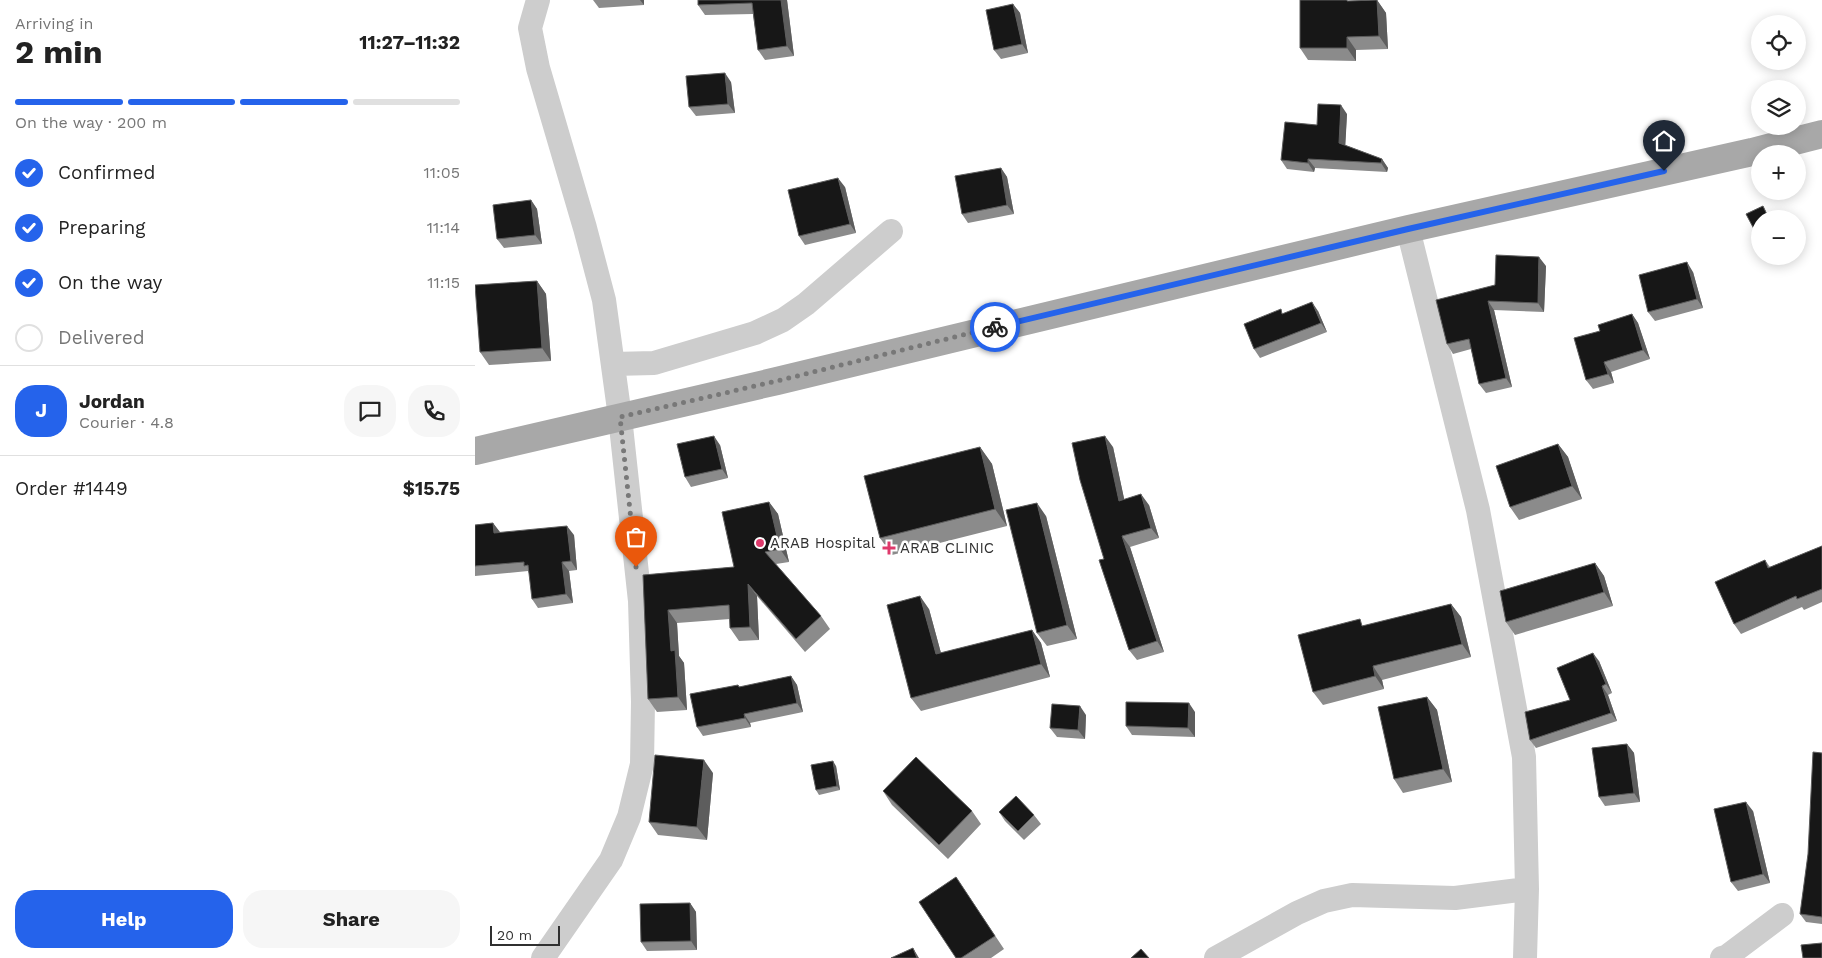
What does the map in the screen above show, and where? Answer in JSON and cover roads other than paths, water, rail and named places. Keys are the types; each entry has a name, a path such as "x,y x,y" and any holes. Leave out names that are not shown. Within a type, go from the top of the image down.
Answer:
{"main road":[{"path":"475,451 777,381 1408,229 1752,152 1822,134"}],"street":[{"path":"538,0 530,28 538,68 583,219 604,300 620,417 640,601 643,702 642,764 629,817 611,860 543,958"},
{"path":"1408,229 1478,510 1524,757 1527,889 1525,958"},
{"path":"613,364 654,363 755,333 783,320 806,304 891,231"},
{"path":"1216,958 1324,901 1352,895 1455,898 1527,889"},
{"path":"1722,958 1726,957 1782,915"}],"place":[{"name":"ARAB Hospital","path":"760,543"},
{"name":"ARAB CLINIC","path":"889,548"}]}
